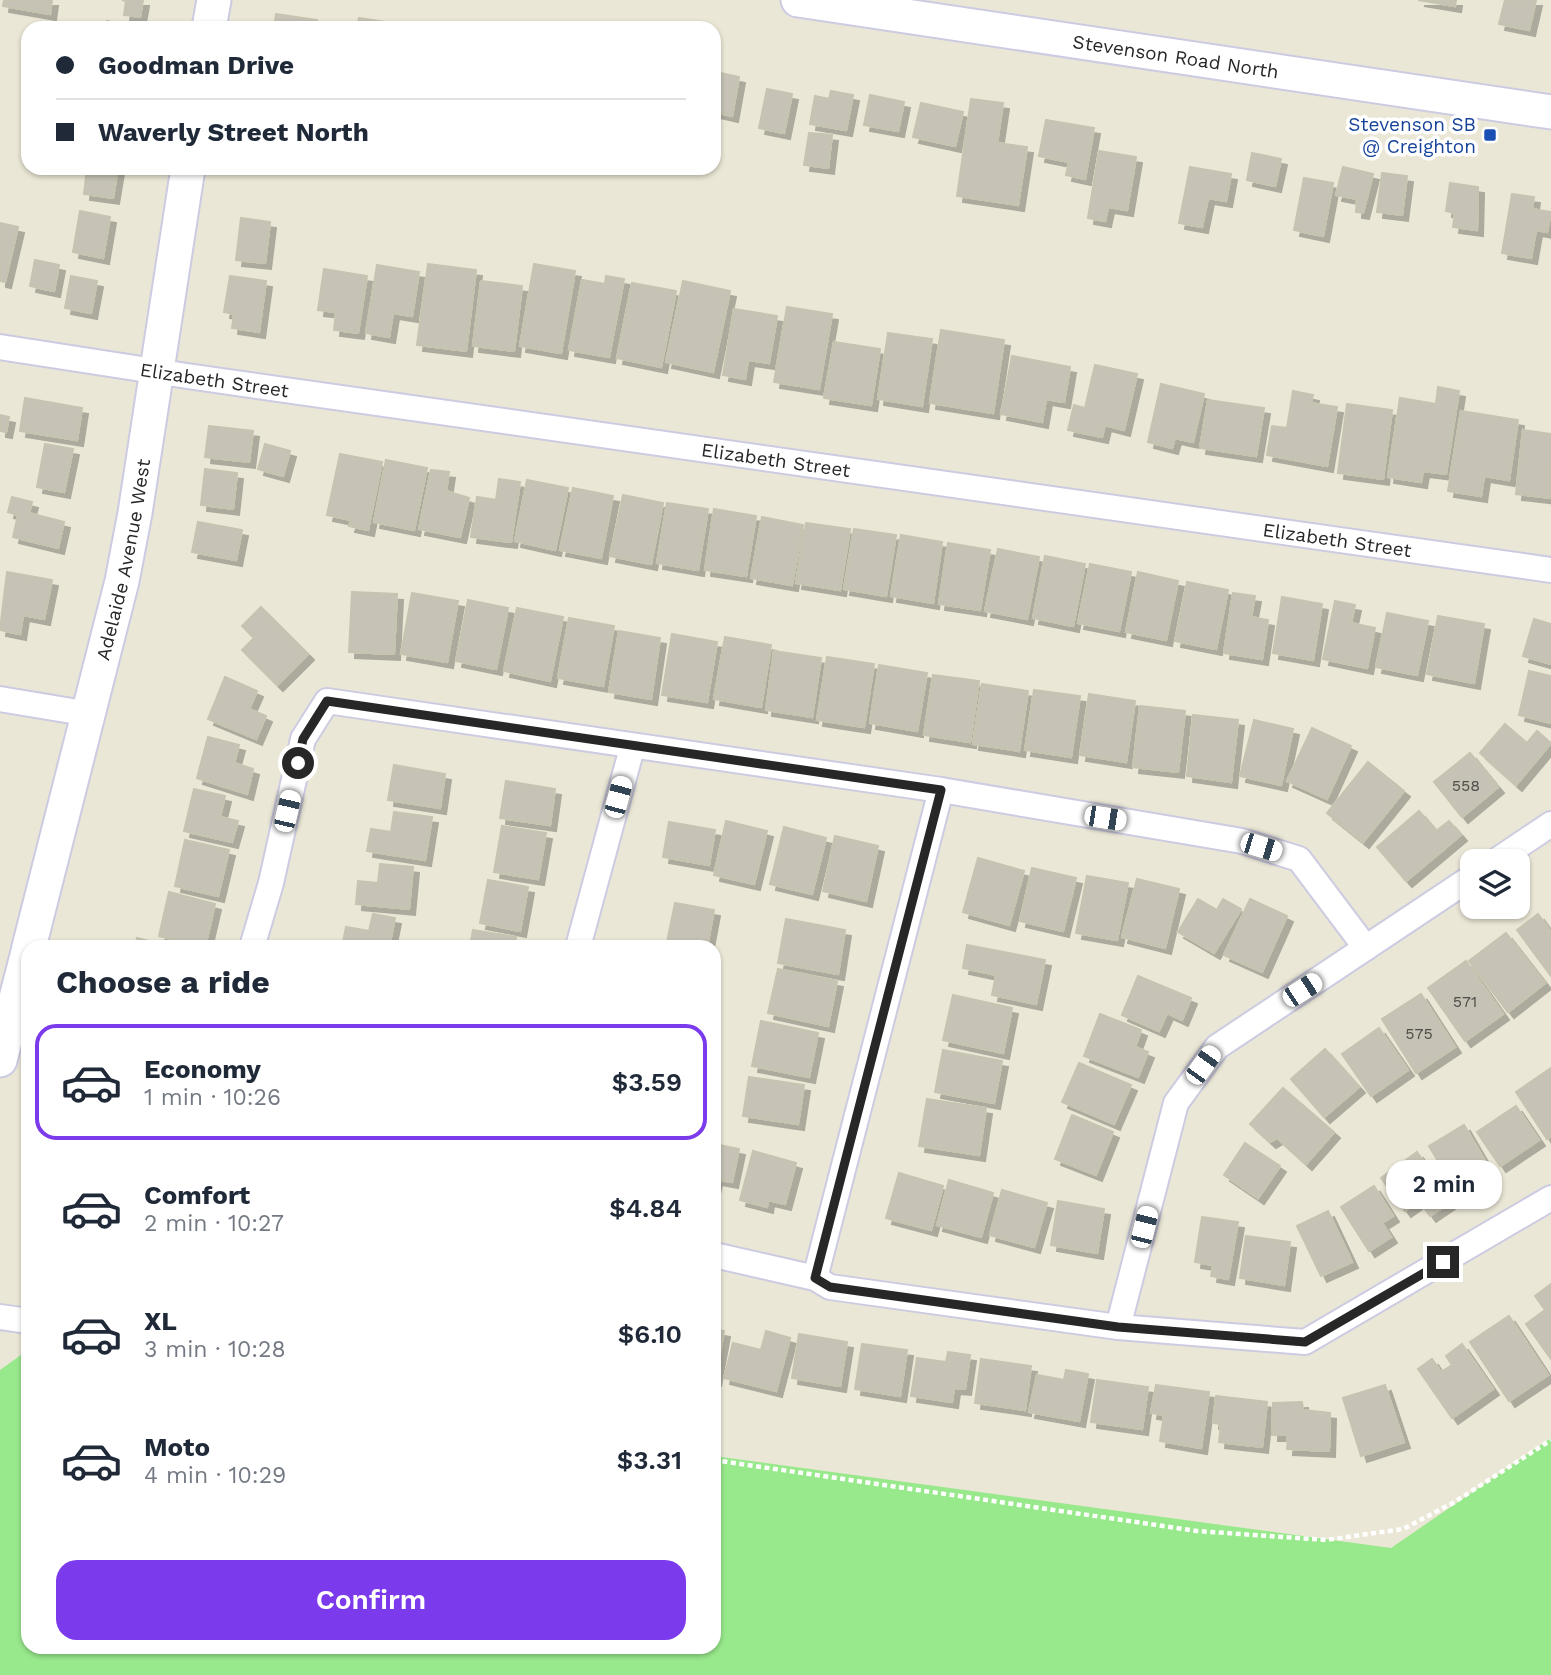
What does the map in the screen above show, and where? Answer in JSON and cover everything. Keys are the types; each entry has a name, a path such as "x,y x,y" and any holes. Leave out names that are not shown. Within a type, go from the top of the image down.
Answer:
{"main road":[{"path":"210,21 214,0"},
{"name":"Stevenson Road North","path":"798,0 1551,111"},
{"name":"Adelaide Avenue West","path":"31,940 90,714 130,540 187,175"},
{"path":"0,1060 21,980"}],"street":[{"name":"Elizabeth Street","path":"0,346 157,371 1551,570"},
{"path":"0,699 90,714"},
{"path":"254,940 271,883 303,739 327,701 632,748 941,790 1242,841 1299,859 1366,948"},
{"path":"580,940 632,748"},
{"path":"815,1278 941,790"},
{"path":"1514,849 1551,824"},
{"path":"1118,1327 1176,1103 1217,1047 1460,885"},
{"path":"721,1257 815,1278 830,1287 1118,1327 1305,1342 1551,1198"},
{"path":"0,1317 21,1320"}],"path":[{"path":"721,1461 1196,1531 1326,1541 1403,1529 1453,1503 1551,1440"}],"green space":[{"path":"21,1355 21,1654 721,1654 721,1457 1391,1548 1551,1438 1551,1675 0,1675 0,1370"}],"building":[{"path":"4,0 52,0 50,14 3,6"},
{"path":"122,0 143,0 140,17 124,15 126,1"},
{"path":"1418,0 1456,0 1455,6"},
{"path":"1505,0 1536,0 1529,30 1499,24"},
{"path":"276,14 317,20 317,21 275,21"},
{"path":"359,18 379,21 358,21"},
{"path":"721,73 739,77 732,116 721,114"},
{"path":"767,89 792,94 784,133 759,128"},
{"path":"831,91 853,95 846,130 810,124 815,96 829,99"},
{"path":"870,95 904,102 898,131 864,125"},
{"path":"971,99 1003,103 997,143 1027,147 1018,205 957,196"},
{"path":"921,103 963,112 955,146 913,137"},
{"path":"1046,120 1094,128 1085,179 1066,175 1069,162 1039,156"},
{"path":"809,133 832,135 828,168 804,165"},
{"path":"1099,151 1136,157 1127,210 1108,207 1105,221 1088,218"},
{"path":"1252,153 1281,159 1275,186 1247,180"},
{"path":"1190,167 1231,174 1226,201 1208,198 1202,227 1179,223"},
{"path":"1343,167 1373,174 1363,213 1356,212 1357,199 1336,195"},
{"path":"1382,173 1407,176 1402,215 1377,212"},
{"path":"86,175 117,175 113,198 84,194"},
{"path":"1304,178 1333,183 1323,236 1294,230"},
{"path":"1450,183 1478,187 1477,230 1453,227 1455,213 1446,211"},
{"path":"1512,194 1534,197 1532,209 1551,212 1547,232 1536,230 1531,258 1502,253"},
{"path":"80,211 110,217 103,258 73,252"},
{"path":"241,218 270,222 265,263 236,260"},
{"path":"0,223 18,227 5,282 0,281"},
{"path":"35,260 59,265 54,291 30,286"},
{"path":"428,264 476,270 466,351 417,345"},
{"path":"534,264 575,271 561,353 520,346"},
{"path":"377,265 419,272 412,316 393,313 389,337 366,333"},
{"path":"324,269 367,276 358,333 334,330 336,312 318,310"},
{"path":"71,276 97,281 91,313 65,308"},
{"path":"230,276 266,281 259,332 232,328 234,314 224,312"},
{"path":"606,276 624,279 609,357 569,350 582,280 605,284"},
{"path":"481,281 522,286 514,351 473,346"},
{"path":"683,281 730,291 713,372 666,362"},
{"path":"632,283 676,291 661,367 617,358"},
{"path":"787,307 832,314 819,389 774,382"},
{"path":"734,309 777,316 769,363 748,360 745,379 723,375"},
{"path":"941,330 1004,340 993,413 930,403"},
{"path":"888,333 932,339 922,406 878,399"},
{"path":"834,342 880,349 871,405 824,398"},
{"path":"1012,356 1070,367 1064,402 1046,399 1042,422 1001,414"},
{"path":"1095,365 1137,374 1124,430 1105,425 1102,437 1068,430 1074,405 1085,408"},
{"path":"1161,384 1204,394 1193,442 1175,438 1172,448 1148,442"},
{"path":"1438,387 1459,391 1446,474 1423,471 1421,482 1388,477 1400,398 1436,404"},
{"path":"1293,391 1313,395 1311,403 1337,407 1327,466 1267,455 1272,426 1287,428"},
{"path":"25,398 82,408 77,440 20,431"},
{"path":"1208,400 1264,408 1256,456 1200,448"},
{"path":"1347,404 1392,410 1383,479 1338,473"},
{"path":"1461,411 1518,420 1509,480 1484,476 1481,496 1448,491"},
{"path":"0,415 9,417 6,432 0,431"},
{"path":"209,426 253,431 249,462 205,457"},
{"path":"1523,430 1551,434 1550,498 1516,494"},
{"path":"45,444 73,449 64,492 37,487"},
{"path":"265,444 290,451 283,476 258,469"},
{"path":"340,454 382,462 368,530 349,526 351,520 327,515"},
{"path":"386,460 427,468 414,530 374,522"},
{"path":"205,469 237,473 233,509 201,505"},
{"path":"431,470 449,472 446,491 469,498 460,537 419,529"},
{"path":"499,479 520,482 511,542 471,537 477,497 496,500"},
{"path":"527,480 568,488 555,550 515,541"},
{"path":"573,488 613,496 601,558 560,550"},
{"path":"623,495 663,503 651,564 610,556"},
{"path":"12,497 32,502 29,513 64,522 58,548 13,537 18,515 8,512"},
{"path":"667,503 708,509 698,570 657,563"},
{"path":"714,509 756,516 746,576 705,570"},
{"path":"762,517 803,525 792,585 751,578"},
{"path":"198,522 242,530 236,560 192,552"},
{"path":"806,523 850,529 840,590 796,583"},
{"path":"854,529 896,535 886,596 844,589"},
{"path":"901,535 942,542 933,603 891,596"},
{"path":"948,543 990,550 980,610 939,604"},
{"path":"998,549 1039,557 1027,619 985,611"},
{"path":"1045,556 1085,564 1073,626 1033,618"},
{"path":"1090,564 1131,572 1119,631 1078,623"},
{"path":"7,572 52,580 44,619 23,615 20,634 0,630"},
{"path":"1138,572 1178,581 1166,640 1126,632"},
{"path":"1187,582 1228,590 1216,649 1175,641"},
{"path":"352,592 397,594 394,654 349,652"},
{"path":"412,593 458,601 447,662 401,654"},
{"path":"1233,593 1255,596 1251,617 1268,620 1262,659 1224,653"},
{"path":"1282,597 1322,604 1313,660 1273,653"},
{"path":"468,600 508,608 496,669 456,661"},
{"path":"1335,601 1355,605 1351,623 1375,628 1367,668 1323,659"},
{"path":"261,607 308,654 277,685 242,650 254,638 242,626"},
{"path":"517,608 563,617 550,681 504,671"},
{"path":"1387,613 1428,621 1417,675 1376,667"},
{"path":"1438,616 1484,624 1474,683 1427,674"},
{"path":"569,618 614,626 603,686 558,678"},
{"path":"1534,619 1551,624 1551,664 1523,656"},
{"path":"619,631 660,638 651,699 609,692"},
{"path":"672,634 717,642 707,702 662,695"},
{"path":"725,637 771,645 761,707 714,699"},
{"path":"774,651 821,658 812,717 766,710"},
{"path":"827,657 874,664 864,727 817,720"},
{"path":"879,665 927,673 917,731 870,723"},
{"path":"1529,671 1551,676 1551,723 1519,715"},
{"path":"933,675 979,681 970,742 924,735"},
{"path":"225,677 257,691 249,709 266,716 256,739 208,719"},
{"path":"982,684 1028,691 1019,751 973,744"},
{"path":"1034,690 1080,696 1071,757 1025,750"},
{"path":"1089,694 1135,701 1126,762 1080,755"},
{"path":"1140,706 1185,711 1178,772 1133,767"},
{"path":"1193,715 1238,720 1231,782 1187,776"},
{"path":"1254,720 1293,729 1281,785 1240,776"},
{"path":"1505,724 1527,743 1537,731 1551,743 1516,785 1480,753"},
{"path":"1312,728 1351,746 1327,799 1287,781"},
{"path":"208,737 239,745 234,763 253,769 247,794 197,778"},
{"path":"1470,753 1498,787 1462,817 1434,782"},
{"path":"1368,762 1404,791 1363,842 1327,813"},
{"path":"394,765 445,774 440,808 388,800"},
{"path":"506,781 555,789 550,825 500,818"},
{"path":"194,789 225,796 220,817 238,821 232,842 184,831"},
{"path":"1419,811 1436,831 1449,821 1461,835 1406,881 1377,847"},
{"path":"394,812 432,817 425,860 367,851 371,829 391,832"},
{"path":"726,821 767,831 754,884 714,875"},
{"path":"669,822 715,830 709,865 663,857"},
{"path":"502,826 546,833 538,879 494,872"},
{"path":"784,827 826,838 812,894 770,884"},
{"path":"835,836 878,846 866,901 823,891"},
{"path":"185,840 229,850 218,896 175,886"},
{"path":"978,858 1024,871 1009,925 963,912"},
{"path":"380,864 413,867 409,909 356,904 358,881 378,883"},
{"path":"1032,868 1076,878 1063,931 1020,921"},
{"path":"1087,876 1128,883 1117,940 1076,933"},
{"path":"1137,879 1179,889 1165,948 1122,937"},
{"path":"488,880 528,887 520,931 480,923"},
{"path":"169,892 215,904 207,940 176,940 159,936"},
{"path":"1198,899 1217,910 1223,899 1241,909 1214,953 1178,932"},
{"path":"1250,899 1287,916 1262,972 1224,955"},
{"path":"675,903 714,910 708,940 667,940"},
{"path":"373,914 395,918 390,940 343,940 346,927 369,931"},
{"path":"1538,914 1551,932 1551,976 1517,930"},
{"path":"786,919 845,930 838,974 778,963"},
{"path":"473,930 516,937 516,940 471,940"},
{"path":"1506,933 1545,983 1508,1012 1469,961"},
{"path":"967,945 1045,960 1036,1004 992,995 996,975 963,968"},
{"path":"1466,961 1503,1014 1465,1041 1428,988"},
{"path":"778,969 837,981 828,1026 768,1013"},
{"path":"1138,976 1191,998 1182,1020 1167,1013 1159,1031 1122,1015"},
{"path":"1421,994 1455,1047 1416,1073 1382,1019"},
{"path":"953,995 1012,1008 1003,1053 943,1040"},
{"path":"1100,1014 1141,1030 1135,1047 1148,1052 1138,1077 1084,1056"},
{"path":"761,1021 818,1033 809,1077 752,1066"},
{"path":"1379,1028 1408,1070 1371,1096 1342,1054"},
{"path":"1325,1049 1359,1087 1324,1117 1291,1079"},
{"path":"943,1050 1002,1061 994,1103 935,1092"},
{"path":"1079,1063 1131,1085 1114,1124 1062,1102"},
{"path":"1551,1068 1551,1136 1547,1139 1516,1092"},
{"path":"749,1077 804,1085 798,1124 743,1116"},
{"path":"1283,1088 1334,1132 1306,1164 1277,1138 1270,1142 1250,1124"},
{"path":"927,1099 986,1108 979,1155 919,1146"},
{"path":"1516,1106 1539,1140 1500,1166 1477,1132"},
{"path":"1072,1115 1113,1132 1096,1175 1055,1159"},
{"path":"1464,1125 1485,1161 1471,1170 1479,1183 1458,1195 1429,1146"},
{"path":"1245,1143 1280,1166 1258,1198 1224,1175"},
{"path":"721,1145 739,1149 732,1182 721,1180"},
{"path":"753,1151 796,1163 785,1204 768,1200 767,1207 740,1200"},
{"path":"1417,1152 1452,1201 1430,1216 1419,1201 1405,1211 1381,1178"},
{"path":"899,1173 943,1186 931,1230 886,1218"},
{"path":"949,1180 993,1193 981,1237 937,1225"},
{"path":"1374,1186 1393,1216 1382,1223 1391,1237 1369,1251 1341,1207"},
{"path":"1002,1190 1047,1203 1034,1247 990,1235"},
{"path":"1058,1201 1104,1209 1097,1253 1051,1245"},
{"path":"1328,1211 1352,1262 1321,1276 1297,1226"},
{"path":"1202,1217 1238,1222 1228,1279 1211,1276 1213,1265 1195,1262"},
{"path":"1246,1236 1290,1242 1284,1285 1240,1278"},
{"path":"1551,1284 1551,1359 1526,1324 1545,1310 1535,1296"},
{"path":"1509,1316 1548,1375 1509,1401 1470,1342"},
{"path":"766,1331 790,1338 776,1391 724,1378 733,1343 761,1350"},
{"path":"799,1334 847,1342 840,1386 792,1378"},
{"path":"862,1344 907,1350 900,1396 855,1389"},
{"path":"1462,1344 1493,1389 1452,1418 1418,1369 1432,1359 1441,1372 1452,1365 1446,1356"},
{"path":"948,1352 970,1355 965,1389 954,1388 952,1402 911,1396 917,1358 946,1362"},
{"path":"981,1359 1031,1366 1025,1410 975,1403"},
{"path":"1066,1370 1088,1374 1079,1421 1029,1412 1037,1375 1064,1380"},
{"path":"1097,1380 1148,1387 1142,1429 1091,1422"},
{"path":"1156,1385 1209,1392 1201,1448 1160,1441 1164,1415 1151,1413"},
{"path":"1385,1385 1404,1442 1361,1456 1343,1398"},
{"path":"1216,1396 1267,1402 1262,1447 1219,1442 1221,1424 1213,1423"},
{"path":"1302,1402 1303,1410 1330,1413 1329,1451 1287,1449 1288,1435 1272,1435 1273,1403"}],"place":[{"name":"Stevenson SB @ Creighton","path":"1490,135"}],"route":[{"path":"298,763 303,739 327,701 632,748 941,790 815,1278 830,1287 1118,1327 1305,1342 1443,1262"}]}
